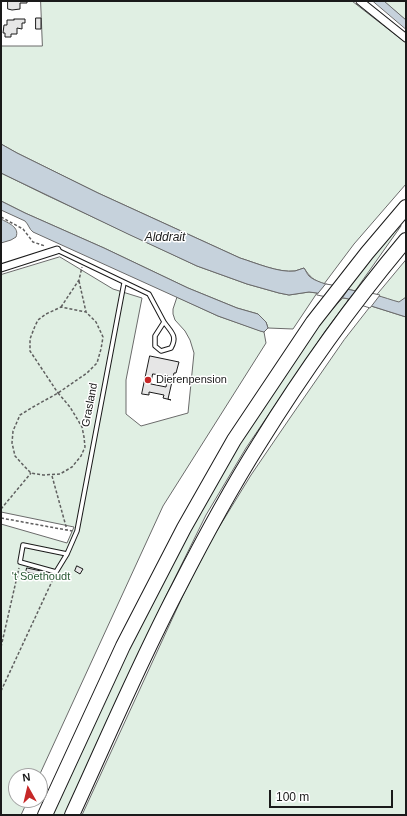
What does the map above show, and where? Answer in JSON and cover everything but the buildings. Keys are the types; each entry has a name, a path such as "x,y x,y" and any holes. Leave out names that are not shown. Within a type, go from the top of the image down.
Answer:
{"highway":[{"path":"45,815 123,646 184,528 234,440 313,322 367,253 406,207"},
{"path":"72,815 140,667 178,589 202,543 259,443 337,329 406,240"},
{"path":"389,260 406,245"}],"street":[{"path":"360,1 406,38"},
{"path":"1,268 57,250"}],"lane":[{"path":"57,250 148,294 174,337 174,343 171,348 161,351 155,346 155,336 164,322"},
{"name":"Grasland","path":"56,572 67,554 77,532 124,283"},
{"path":"56,572 20,562 23,546 67,554"}],"path":[{"path":"1,217 23,229 33,242 57,250"},
{"path":"79,280 61,307 46,314 38,320 30,340 30,351 58,393 70,408 82,427 85,446 81,456 72,467 60,474 43,475 31,473 15,456 12,443 13,430 20,415 58,393 87,373 96,363 101,349 103,337 96,322 86,312 79,280 82,262"},
{"path":"61,307 86,312"},
{"path":"1,509 31,473"},
{"path":"52,475 67,530"},
{"path":"1,518 77,532"},
{"path":"1,647 20,562"},
{"path":"1,691 56,572"}],"green space":[{"path":"41,1 352,1 406,43 406,184 354,244 324,284 312,278 304,268 295,271 282,271 240,258 98,193 17,153 1,144 1,46 42,46"},
{"path":"384,1 406,1 406,20"},
{"path":"1,173 197,266 247,284 279,293 289,295 309,292 317,293 293,329 268,328 266,322 258,314 237,308 188,288 1,201"},
{"path":"401,226 355,291 344,288 387,238"},
{"name":"'t Soethoudt","path":"60,257 113,289 142,298 126,380 126,414 141,426 188,413 194,353 190,340 185,331 175,320 173,314 177,297 218,316 264,332 266,343 163,506 43,768 8,768 8,808 24,808 21,815 1,815 1,524 67,543 74,527 1,512 1,275"},
{"path":"406,260 406,297 400,303 377,295"},
{"path":"343,298 349,299 326,330 246,448 206,515 165,598 66,815 51,815 136,629 239,442 314,330"},
{"path":"371,306 406,317 406,815 82,815 185,591 213,537 251,475 292,415 344,340"}],"water":[{"path":"373,1 384,1 406,20 406,29"},
{"name":"Alddrait","path":"1,144 98,193 240,258 282,271 295,271 304,268 309,276 322,283 399,302 406,297 406,317 349,299 309,292 289,295 279,293 247,284 197,266 1,173"},
{"path":"1,201 188,288 237,308 258,314 266,322 268,328 264,332 218,316 33,232 25,221 1,210"},
{"path":"1,219 13,226 17,234 16,237 11,240 1,243"}],"pier":[{"path":"326,284 349,288 341,300 317,295"},
{"path":"357,290 380,295 370,308 348,301"}],"place":[{"name":"Dierenpension","path":"148,380"}]}
